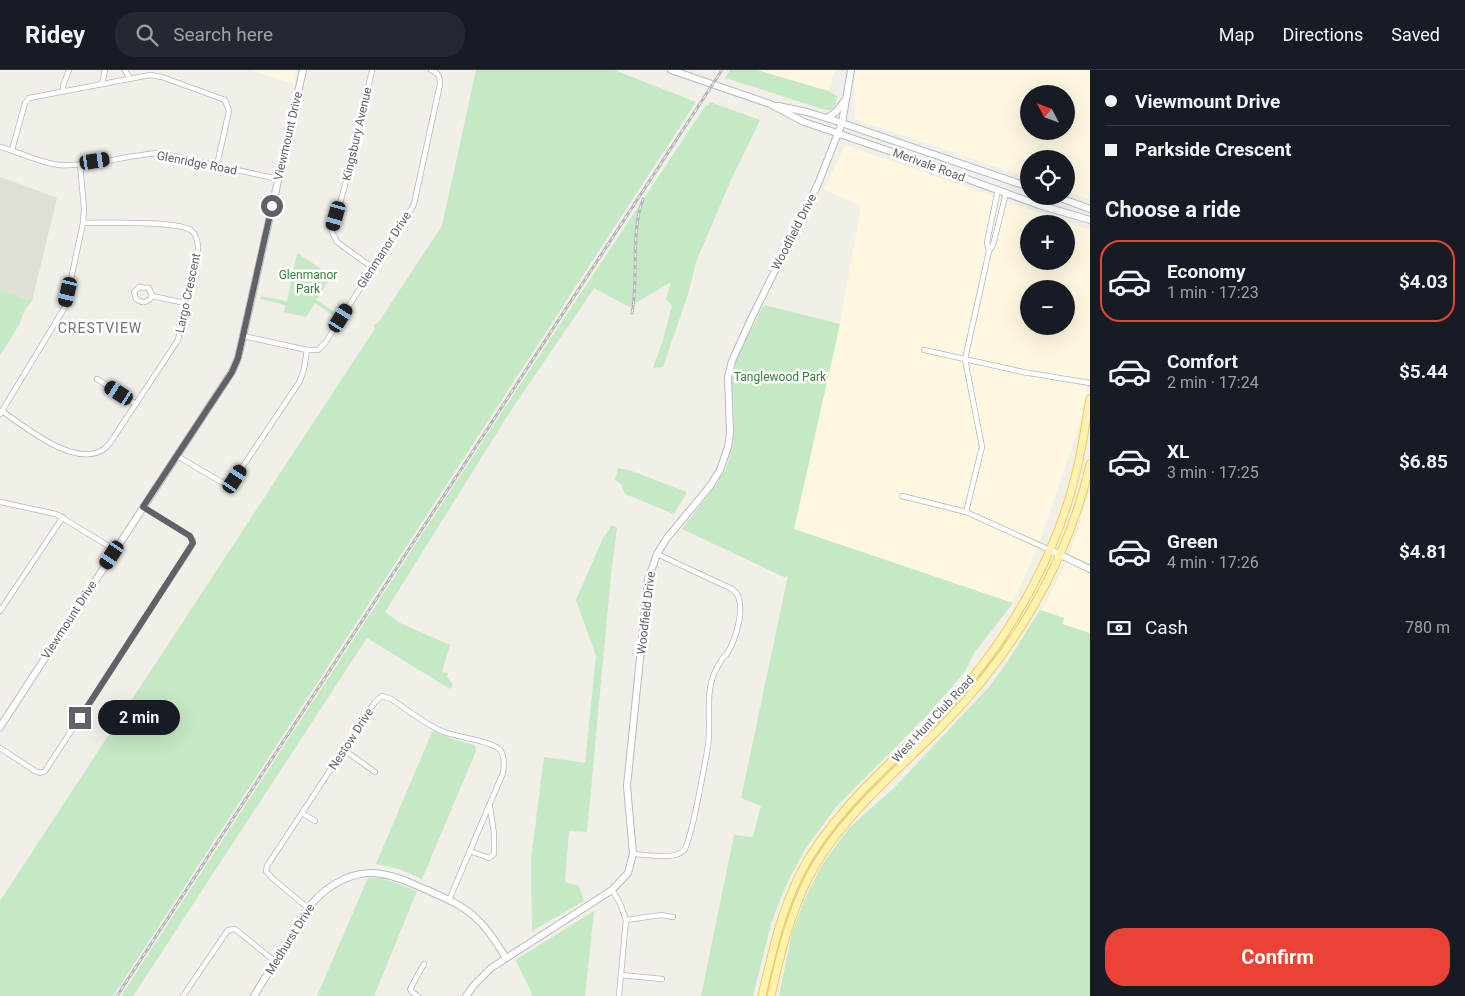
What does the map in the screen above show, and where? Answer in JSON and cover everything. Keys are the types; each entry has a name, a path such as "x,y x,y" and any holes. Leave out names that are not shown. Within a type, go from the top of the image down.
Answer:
{"main road":[{"name":"West Hunt Club Road","path":"762,996 780,922 796,884 819,844 838,818 860,794 968,683 1008,629 1050,550 1060,526 1075,478 1090,399"},
{"name":"West Hunt Club Road","path":"771,996 780,956 798,902 826,850 858,810 952,716 982,681 1026,618 1059,554 1079,502 1090,464"}],"street":[{"path":"63,91 69,70"},
{"path":"102,84 105,70"},
{"path":"125,70 130,79"},
{"name":"Viewmount Drive","path":"0,727 232,372 238,358 303,70"},
{"name":"Kingsbury Avenue","path":"372,70 350,166 332,232 337,242 373,268"},
{"name":"Glenmanor Drive","path":"307,350 318,350 326,343 414,204 440,84 440,78 437,73 431,70"},
{"name":"Merivale Road","path":"671,70 770,104 807,112 842,123 1020,184"},
{"name":"Woodfield Drive","path":"466,996 491,968 612,890 628,873 633,854 627,786 648,580 657,554 667,538 710,486 720,470 728,447 730,433 728,377 732,361 752,314 818,184 842,123 850,70"},
{"path":"12,150 25,103 29,98 150,75 162,77 225,100 229,111 217,165"},
{"path":"826,118 836,112 846,99"},
{"name":"Merivale Road","path":"770,104 804,122 901,154 1006,193 1090,220"},
{"name":"Glenridge Road","path":"0,147 58,164 80,164 142,154 160,154 278,179"},
{"path":"1,413 65,307 83,223 84,209 80,164"},
{"path":"989,251 986,244 998,190"},
{"path":"966,512 982,447 965,359 989,251 993,245 1006,193"},
{"path":"1075,203 1090,209"},
{"name":"Largo Crescent","path":"1,413 50,443 70,452 85,454 104,449 112,440 178,340 198,249 198,239 191,230 180,225 118,222 83,223"},
{"path":"152,296 185,303"},
{"path":"177,456 225,484 231,484 300,381 307,350 243,336"},
{"path":"924,350 1023,372 1090,383"},
{"path":"97,379 136,404"},
{"path":"902,496 966,512 1090,568"},
{"path":"0,502 56,514 115,550"},
{"path":"0,748 35,771 40,773 45,770 191,547 193,540 190,536 143,507"},
{"path":"0,611 62,517"},
{"path":"633,854 676,856 684,850 690,834 708,744 708,702 712,680 720,661 735,636 741,609 740,599 732,588 657,554"},
{"name":"Nestow Drive","path":"308,908 272,878 266,870 267,866 378,698 382,696 391,699 444,732 491,744 500,750 504,763 503,773 449,900"},
{"path":"344,750 375,772"},
{"name":"Nestow Drive","path":"470,851 489,858 494,854 494,834 490,805"},
{"path":"302,813 315,822"},
{"name":"Medhurst Drive","path":"254,996 316,898 335,883 357,874 369,873 391,876 449,900 479,920 506,958"},
{"path":"612,890 620,903 626,920 619,996"},
{"path":"626,920 661,915 673,917"},
{"path":"183,996 228,930 235,929 276,962"},
{"path":"418,996 410,989 424,964"},
{"path":"621,976 662,979"}],"shaded area":[{"path":"251,70 297,70 294,84"},
{"path":"757,70 835,70 828,91"},
{"path":"855,70 1090,70 1090,199 1075,194 1075,150 1020,150 1020,175 854,119"},
{"path":"845,145 1047,215 1020,215 1020,270 1075,270 1075,225 1090,230 1090,371 1084,411 1039,543 1013,603 794,529 840,324 861,205 824,190"},
{"path":"0,177 57,198 32,301 0,289"},
{"path":"1090,490 1090,633 1062,624 1064,618 1042,610 1074,542"}],"green space":[{"path":"476,70 614,70 696,102 113,996 0,996 0,901 374,330 374,325 378,323 442,226"},
{"path":"730,70 757,70 828,91 837,96 836,104 831,110 826,110 725,78"},
{"path":"710,102 760,120 731,180 696,262 688,294 663,367 653,368 672,306 666,299 671,282 629,307 594,288 508,415 385,612 400,623 450,645 442,672 448,673 447,677 453,684 450,689 367,638 133,996 121,996 502,412 706,105 708,106"},
{"name":"Glenmanor Park","path":"297,253 332,276 316,300 336,313 334,316 315,303 306,317 284,312 285,305 260,299 261,296 287,301"},
{"path":"0,289 32,301 25,309 20,323 0,356"},
{"name":"Tanglewood Park","path":"764,305 840,324 794,529 1013,603 974,653 964,673 930,712 836,807 805,849 785,887 771,924 753,996 701,996 734,835 753,837 761,806 741,798 788,576 784,577 682,529 716,485 726,468 733,446 732,380 737,356"},
{"path":"618,468 629,470 687,492 674,514 625,494 621,484 615,480"},
{"path":"612,525 617,528 587,832 569,831 565,882 579,886 584,901 532,931 531,860 544,757 585,763 596,656 576,600 603,538"},
{"path":"1040,610 1064,618 1062,624 1090,633 1090,996 779,996 792,933 804,901 822,865 848,829 895,787 989,687"},
{"path":"1015,623 1006,643 969,691 877,786 812,866 768,996 765,996 783,926 795,892 812,860 854,806 934,724"},
{"path":"434,731 455,740 475,745 476,751 422,879 399,869 376,864"},
{"path":"368,878 382,878 417,891 374,996 317,996"},
{"path":"594,911 585,996 531,996 532,993 516,961 517,959"}],"railway":[{"path":"117,996 722,70"},
{"path":"632,313 637,227 643,199"}],"district":[{"name":"CRESTVIEW","path":"100,328"}],"route":[{"path":"80,718 193,543 190,536 143,507 232,372 238,358 272,206"}]}
